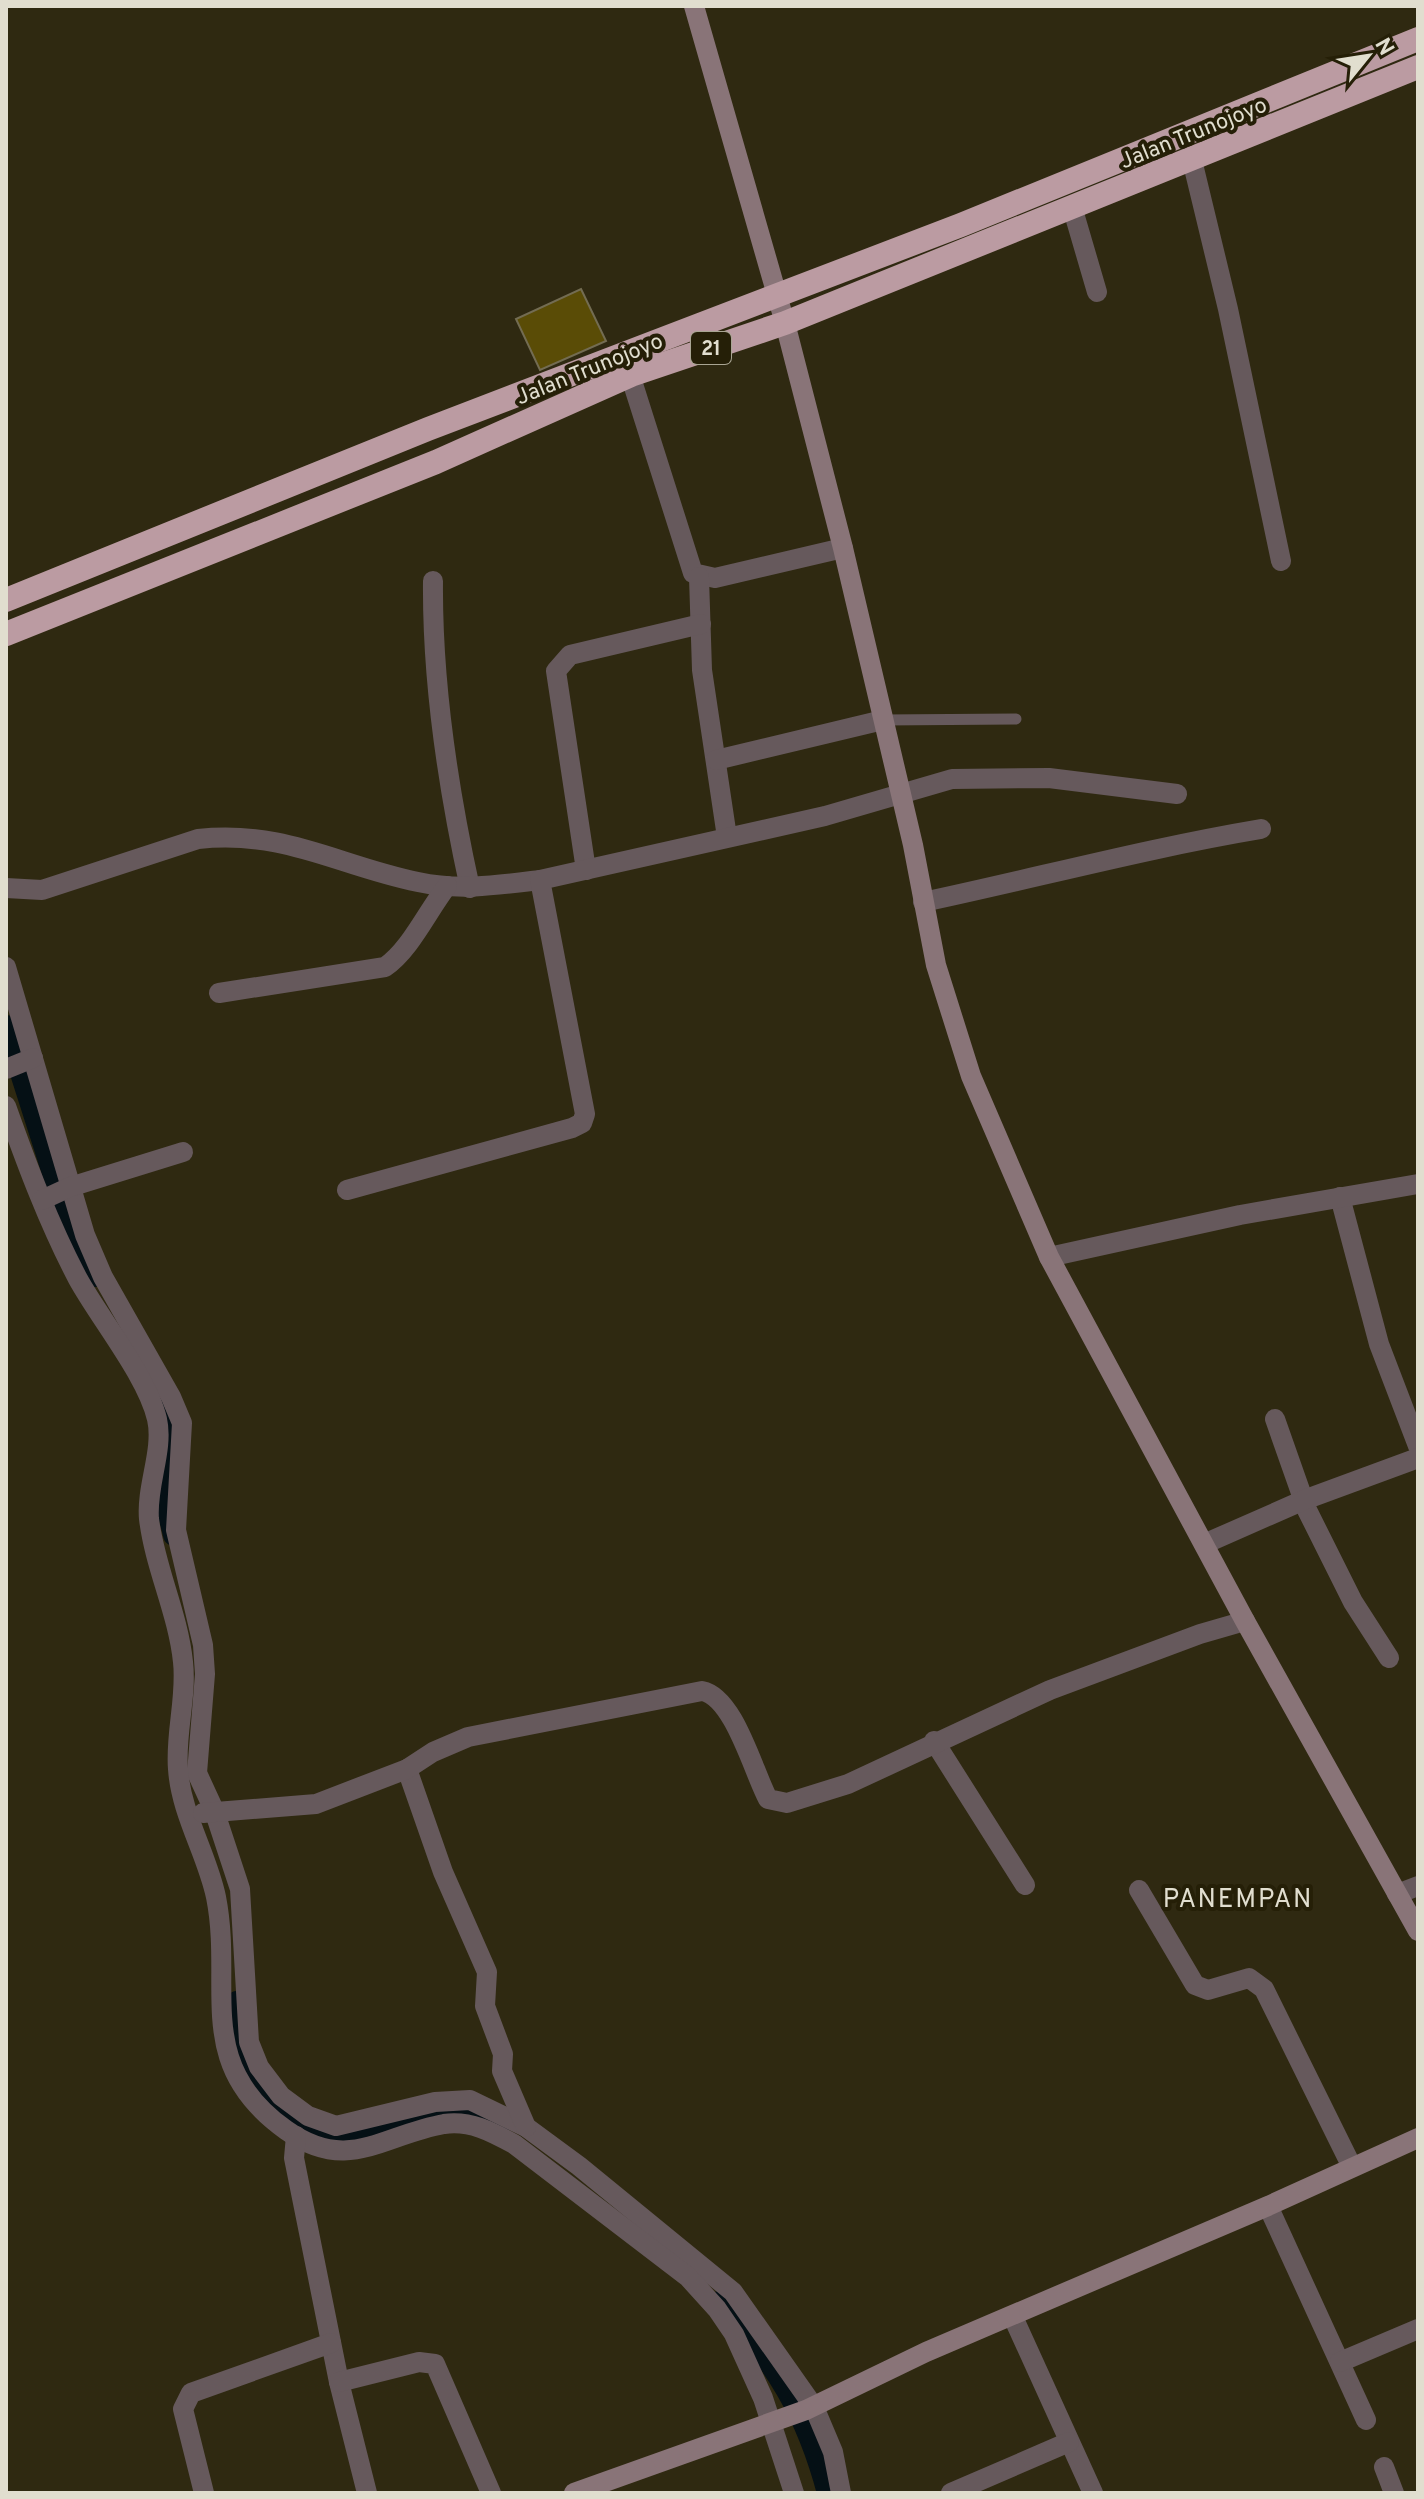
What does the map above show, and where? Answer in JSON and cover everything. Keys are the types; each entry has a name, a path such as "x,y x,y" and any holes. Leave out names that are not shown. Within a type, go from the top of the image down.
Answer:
{"highway":[{"name":"Jalan Trunojoyo","path":"6,634 500,434 627,365 777,296 1418,39"},
{"name":"Jalan Trunojoyo","path":"6,600 493,404 785,323 1073,210 1418,67"},
{"path":"255,500 265,530"}],"main road":[{"path":"694,6 785,323 843,548 950,1017 971,1076 1049,1257 1245,1621 1418,1931"},
{"path":"574,2493 600,2489 810,2408 926,2352 1013,2317 1418,2138"}],"street":[{"path":"1192,160 1228,309 1281,561"},
{"path":"1073,210 1097,292"},
{"path":"627,365 690,569 699,577 715,578 843,548"},
{"path":"699,577 702,670 727,837"},
{"path":"433,581 437,686 454,815 470,888"},
{"path":"586,870 556,671 570,655 701,624"},
{"path":"716,760 883,720"},
{"path":"6,888 42,890 198,839 223,837 267,838 366,869 470,888 540,880 586,870 901,795 952,779 1049,778 1177,794"},
{"path":"923,902 1092,866 1179,843 1261,829"},
{"path":"347,1190 572,1128 583,1121 585,1114 540,880"},
{"path":"219,993 385,967 406,950 421,920 447,886"},
{"path":"6,967 18,1065 57,1193 78,1277 143,1385 171,1423"},
{"path":"6,1106 103,1277 171,1423 164,1489 204,1660 197,1773 202,1814 241,1898 249,2042 268,2082 293,2122 315,2147 343,2152 444,2124 487,2129 620,2210 725,2283 810,2408 833,2452 841,2493"},
{"path":"57,1193 183,1152"},
{"path":"1049,1257 1418,1184"},
{"path":"1340,1197 1379,1344 1418,1446"},
{"path":"1275,1419 1304,1500 1353,1602 1389,1658"},
{"path":"1204,1544 1304,1500 1418,1458"},
{"path":"202,1814 299,1808 407,1769 433,1752 468,1737 702,1691 711,1693 724,1704 756,1777 768,1799 776,1803 848,1784 934,1741 1050,1690 1200,1634 1245,1621"},
{"path":"934,1741 1025,1885"},
{"path":"407,1769 443,1872 487,1972 485,2006 503,2054 502,2071 526,2127"},
{"path":"1397,1894 1418,1886"},
{"path":"1139,1890 1195,1985 1208,1990 1249,1978 1264,1989 1352,2167"},
{"path":"293,2122 336,2126 460,2099 484,2104 526,2127 620,2210 717,2309 734,2334 777,2421 794,2493"},
{"path":"293,2122 294,2158 339,2382 367,2493"},
{"path":"1268,2206 1366,2420"},
{"path":"1013,2317 1093,2493"},
{"path":"1340,2362 1418,2329"},
{"path":"204,2493 183,2409 191,2393 331,2343"},
{"path":"339,2382 419,2362 435,2364 491,2493"},
{"path":"951,2493 1069,2442"},
{"path":"1384,2467 1394,2493"}],"lane":[{"path":"493,404 500,434"},
{"path":"883,720 1016,719"}],"building":[{"path":"581,289 606,341 540,370 516,319"}],"waterway":[{"path":"6,1026 73,1236 95,1276"},
{"path":"160,1394 171,1423 164,1491 174,1535"},
{"path":"237,2002 239,2037 263,2089 281,2113 300,2126 335,2138 482,2112 501,2123"},
{"path":"719,2302 757,2345 787,2390 810,2438 828,2493"}],"district":[{"name":"PANEMPAN","path":"1238,1898"}]}
